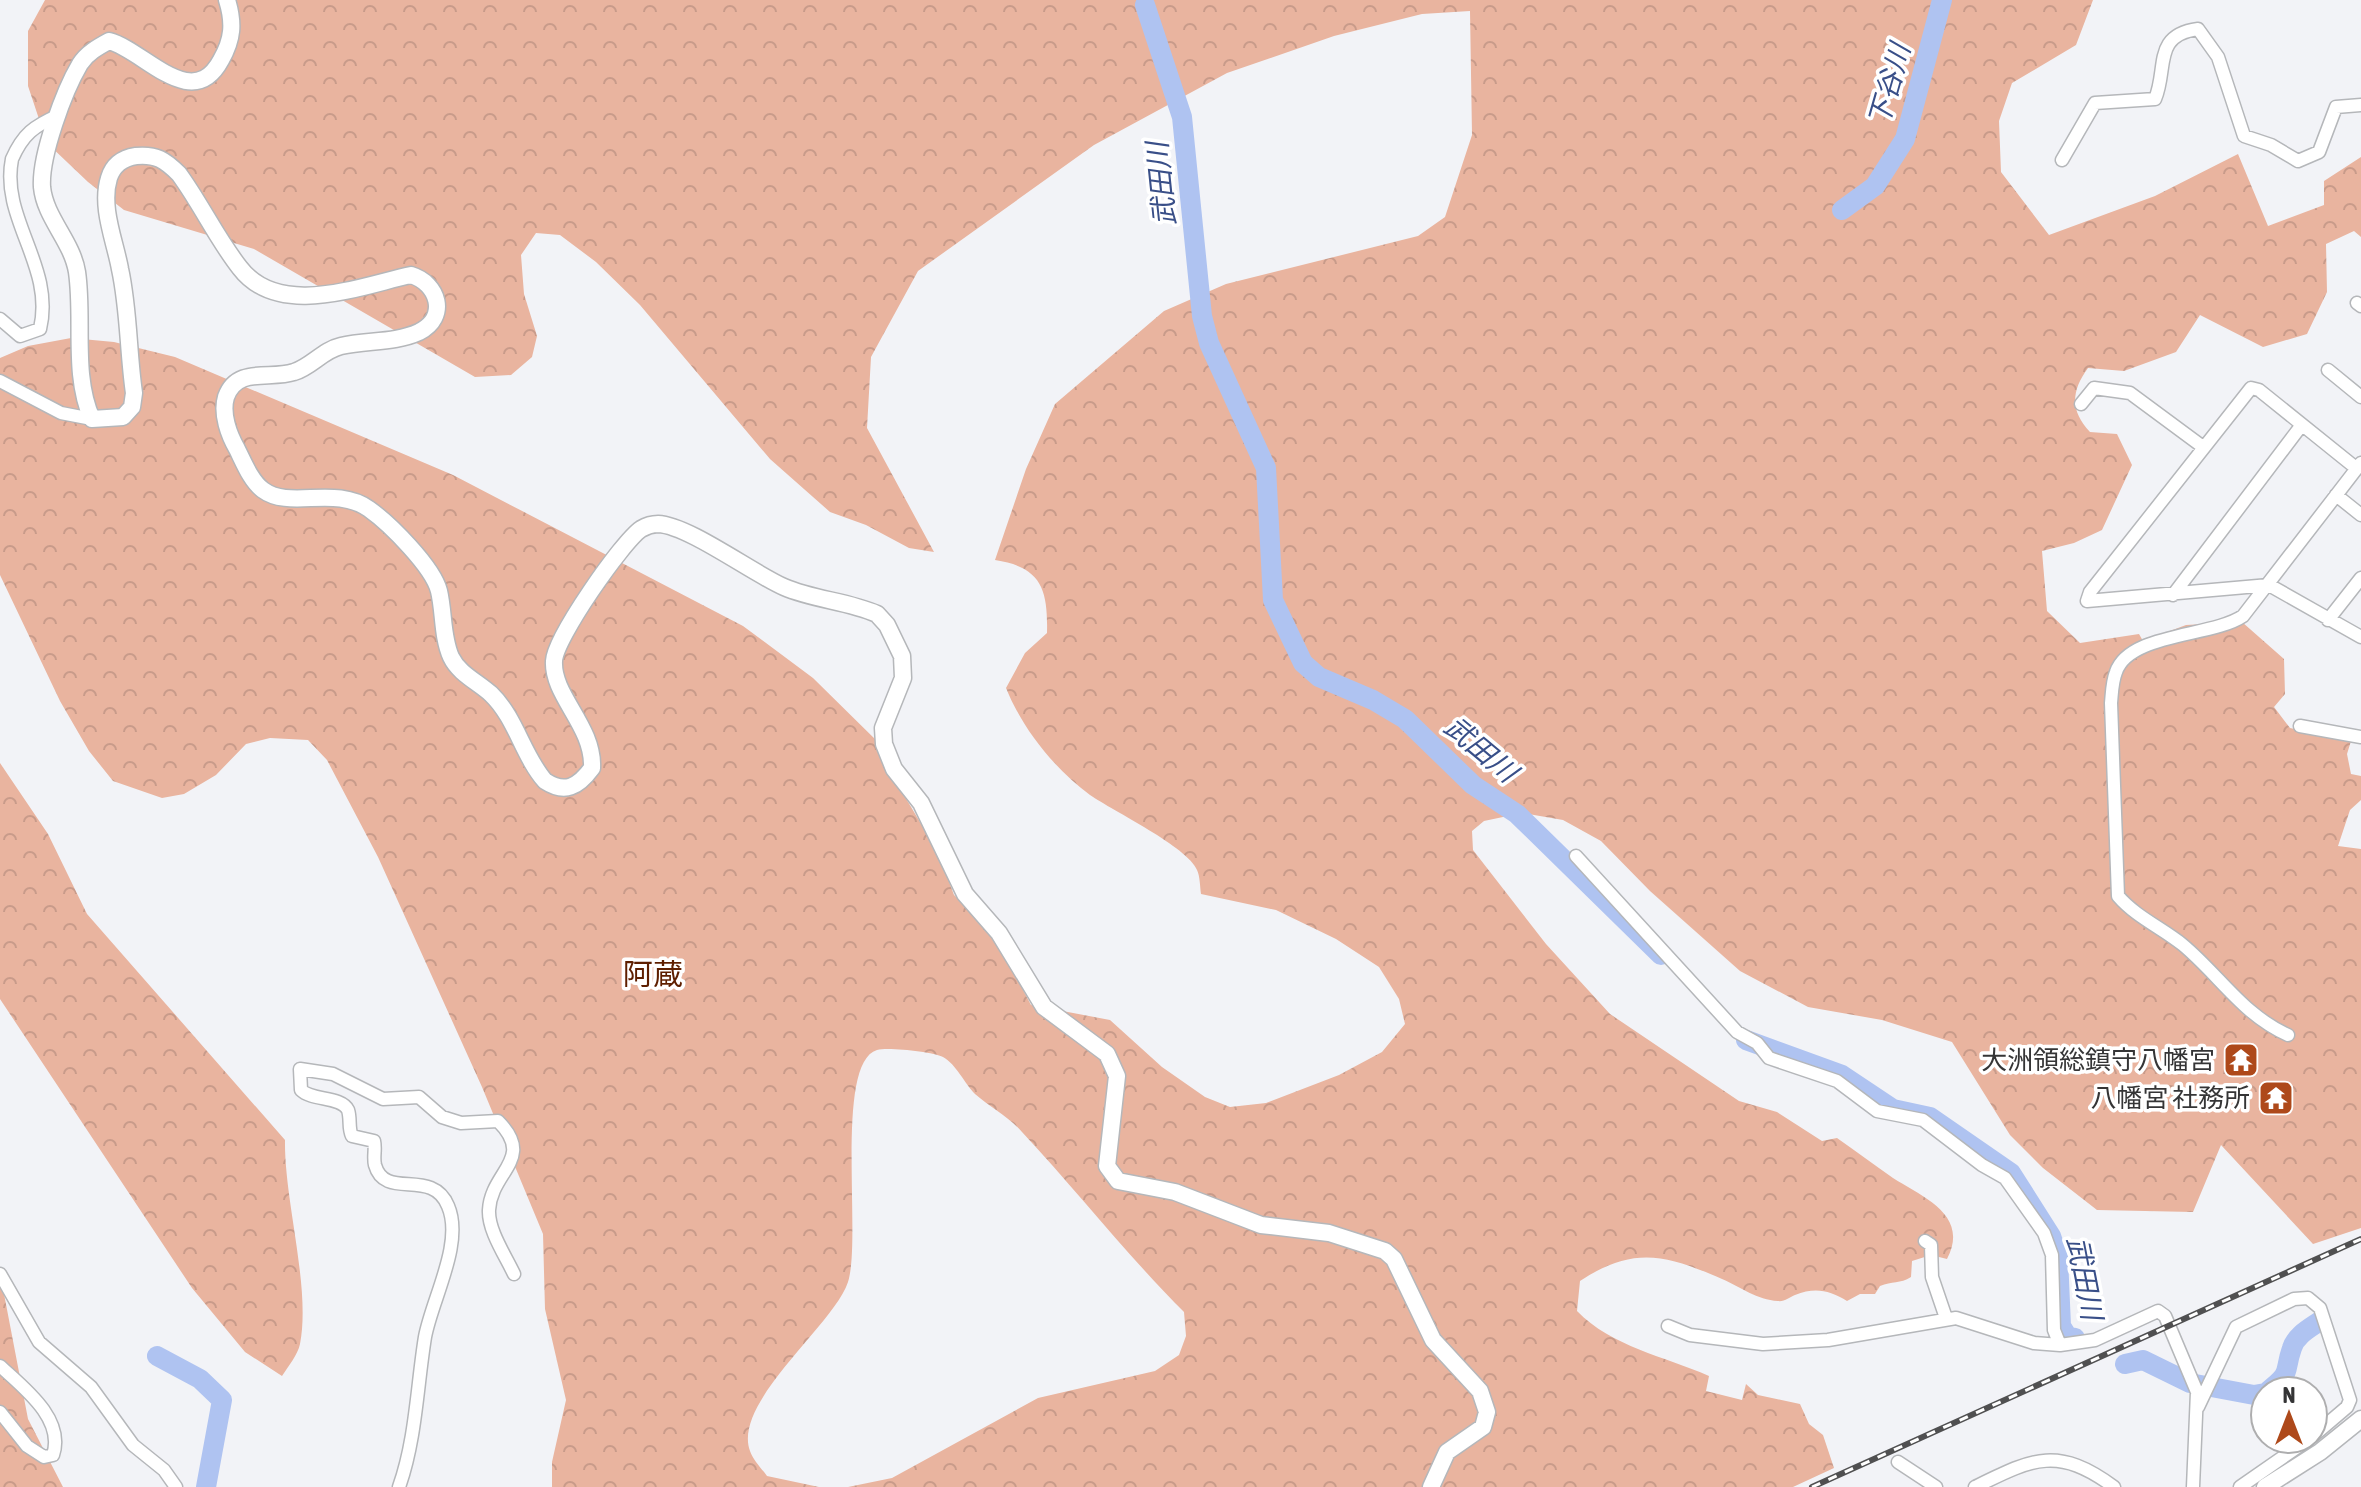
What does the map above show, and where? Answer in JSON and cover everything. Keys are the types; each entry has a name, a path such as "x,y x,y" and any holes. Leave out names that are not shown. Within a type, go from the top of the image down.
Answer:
{"street":[{"path":"92,419 82,383 77,271 71,247 47,205 42,187 44,162 59,115 81,64 93,49 109,41 126,46 182,82 197,82 218,67 230,44 233,21 227,0"},
{"path":"2062,160 2095,103 2155,99 2164,50 2179,35 2191,30 2198,29 2218,57 2244,136 2271,145 2298,161 2319,152 2336,107 2361,105"},
{"path":"0,319 20,336 40,329 42,318 35,270 5,204 4,183 21,139 32,127 59,115"},
{"path":"0,381 61,413 92,419 123,417 132,407 134,393 120,269 111,236 108,180 115,165 129,157 151,154 166,160 179,174 242,271 261,286 278,294 303,295 411,275 425,279 435,294 438,307 434,321 420,331 341,346 323,353 299,371 283,375 246,376 232,385 225,400 225,417 234,443 252,477 264,491 279,496 350,498 370,510 421,561 438,588 447,646 453,661 493,696 545,781 558,789 571,787 583,780 592,768 588,738 559,683 553,663 557,644 634,535 649,525 661,524 680,531 795,591 877,614 887,625 902,656 903,678 883,728 884,744 894,769 921,803 965,894 999,933 1044,1007 1107,1054 1117,1076 1107,1166 1118,1181 1175,1192 1261,1225 1329,1233 1385,1251 1394,1259 1433,1340 1480,1391 1486,1403 1483,1427 1447,1452 1431,1487"},
{"path":"2328,370 2361,397"},
{"path":"2081,404 2094,388 2130,393 2203,447"},
{"path":"2288,1035 2246,1011 2198,958 2166,932 2132,912 2118,896 2111,703 2115,673 2121,662 2156,642 2226,626 2242,617 2269,585 2358,466 2301,426 2259,390 2251,388 2087,601 2269,585 2361,637"},
{"path":"2173,595 2301,426"},
{"path":"2336,495 2361,515"},
{"path":"2328,620 2361,578"},
{"path":"2300,726 2361,737"},
{"path":"1576,856 1737,1032 1757,1043 1769,1058 1837,1081 1877,1111 1923,1120 1982,1165 2005,1178 2044,1233 2052,1255 2054,1330 2060,1345"},
{"path":"399,1487 419,1397 426,1334 448,1259 449,1207 433,1187 423,1183 404,1186 393,1183 378,1171 374,1164 374,1141 352,1136 348,1111 342,1104 308,1098 301,1090 300,1069 333,1074 383,1099 419,1097 442,1117 461,1123 498,1121 513,1135 513,1156 489,1208 490,1222 514,1274"},
{"path":"1925,1241 1931,1245 1932,1277 1946,1318"},
{"path":"0,1274 39,1342 91,1387 133,1445 164,1470 176,1487"},
{"path":"2198,1407 2236,1327 2294,1299 2308,1298 2320,1308 2350,1400 2347,1407 2329,1422"},
{"path":"1668,1326 1690,1335 1763,1344 1843,1338 1946,1318 1971,1322 2034,1343 2060,1345 2095,1340 2158,1311 2165,1316 2193,1378 2198,1407 2193,1487"},
{"path":"0,1366 28,1388 55,1432 58,1441 53,1455 44,1457 27,1446 0,1412"},
{"path":"2265,1487 2320,1452 2361,1419"},
{"path":"2240,1487 2286,1455"},
{"path":"1975,1487 2015,1466 2041,1459 2084,1468 2114,1487"},
{"path":"1898,1462 1936,1487"}],"green space":[{"path":"45,0 2093,0 2076,45 2012,83 1999,121 2001,172 2049,235 2155,196 2238,154 2268,226 2324,205 2324,181 2361,157 2361,237 2354,231 2326,244 2327,292 2307,334 2263,347 2200,315 2176,352 2124,371 2088,368 2076,393 2079,416 2090,432 2117,434 2132,465 2102,530 2074,543 2042,551 2047,611 2080,643 2139,634 2143,641 2186,625 2242,622 2284,659 2285,694 2274,707 2290,728 2351,741 2347,754 2351,774 2361,776 2361,800 2350,810 2338,846 2361,849 2361,1228 2313,1244 2221,1145 2193,1212 2097,1210 2043,1168 2010,1135 1952,1042 1882,1020 1808,1007 1740,971 1650,891 1601,841 1563,820 1522,813 1484,821 1472,831 1473,850 1546,944 1610,1014 1739,1101 1777,1112 1822,1141 1837,1138 1929,1200 1948,1219 1953,1244 1947,1259 1931,1255 1912,1261 1911,1277 1880,1286 1875,1294 1860,1294 1847,1301 1815,1290 1782,1301 1770,1300 1684,1264 1651,1258 1617,1262 1580,1281 1577,1311 1606,1334 1622,1342 1709,1376 1706,1391 1742,1400 1746,1384 1758,1395 1800,1404 1809,1424 1823,1435 1834,1468 1793,1487 848,1487 892,1478 1038,1398 1155,1371 1179,1355 1186,1336 1184,1312 1022,1132 975,1094 952,1064 930,1053 883,1049 877,1050 864,1062 856,1086 852,1154 852,1260 848,1282 824,1320 769,1387 748,1431 751,1454 767,1476 819,1487 552,1487 552,1462 566,1400 545,1309 543,1234 482,1087 378,857 327,760 308,740 270,738 246,744 216,775 184,794 162,798 113,781 89,751 60,701 0,575 0,358 28,346 71,338 114,342 175,357 453,475 743,626 813,678 880,744 892,775 939,854 954,895 980,919 1000,946 1031,1005 1110,1020 1162,1067 1205,1097 1230,1107 1266,1103 1339,1075 1382,1052 1405,1024 1399,999 1379,967 1336,939 1276,910 1201,894 1197,870 1180,851 1090,795 1052,760 1021,719 1006,688 1025,653 1047,633 1043,593 1039,583 1023,568 995,560 1026,469 1055,404 1164,311 1226,284 1418,236 1445,217 1472,135 1470,11 1422,14 1334,36 1227,73 1094,145 918,271 871,357 867,428 934,552 909,548 866,525 830,512 770,459 640,305 596,262 560,235 536,233 521,255 524,294 537,336 532,357 511,375 475,377 254,249 124,210 88,182 47,143 28,86 28,31"},
{"path":"0,763 48,834 87,914 285,1140 288,1190 300,1270 302,1321 299,1348 282,1376 245,1352 192,1288 0,999"},
{"path":"0,1273 28,1419 63,1487 0,1487"}],"waterway":[{"name":"下谷川","path":"1842,210 1875,186 1905,139 1942,0"},
{"name":"武田川","path":"1145,5 1182,117 1202,316 1209,343 1266,468 1273,600 1303,663 1319,677 1373,700 1405,719 1473,785 1517,814 1661,955"},
{"name":"武田川","path":"1746,1040 1842,1075 1893,1109 1930,1117 2011,1173 2051,1236 2058,1257 2061,1326 2068,1337 2075,1338"},
{"name":"武田川","path":"2284,1375 2297,1339 2320,1321"},
{"path":"157,1356 200,1379 222,1400 206,1487"},
{"name":"武田川","path":"2125,1364 2143,1360 2190,1383 2249,1394"}],"railway":[{"path":"1812,1487 2361,1239"}],"place":[{"name":"大洲領総鎮守八幡宮","path":"2241,1060"},
{"name":"八幡宮 社務所","path":"2276,1098"}],"district":[{"name":"阿蔵","path":"653,975"}]}
